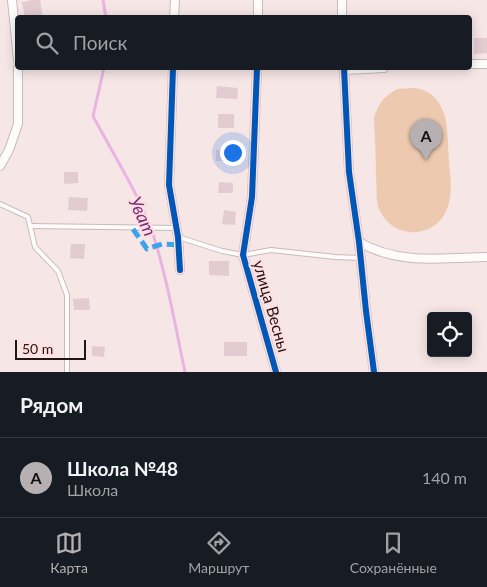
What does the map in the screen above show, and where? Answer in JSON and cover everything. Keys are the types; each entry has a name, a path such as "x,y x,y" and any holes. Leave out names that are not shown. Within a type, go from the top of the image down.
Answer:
{"street":[{"path":"12,0 15,30"},
{"path":"174,15 175,0"},
{"path":"258,0 258,15"},
{"path":"342,0 342,15"},
{"path":"472,64 487,64"},
{"path":"0,166 9,150 18,124 18,70"},
{"path":"173,70 169,185 177,228 180,270"},
{"name":"улица Весны","path":"257,70 252,197 244,255 276,372"},
{"path":"344,70 350,172 360,242 366,311 374,371 383,372"},
{"path":"360,242 380,252 396,257 487,257"}],"lane":[{"path":"0,204 28,217 35,247 58,271 67,295 67,372"},
{"path":"30,226 177,228"},
{"path":"178,238 222,251 244,255 271,250 361,258"}],"shaded area":[{"path":"417,88 430,94 437,100 442,109 447,129 451,183 450,201 442,217 434,226 424,231 403,231 392,226 384,217 377,203 374,118 382,101 397,89"}],"building":[{"path":"40,0 42,15 24,15 22,2"},
{"path":"474,38 487,38 487,53 474,54"},
{"path":"217,86 238,88 237,99 216,98"},
{"path":"218,114 234,114 234,128 218,128"},
{"path":"216,150 231,150 231,161 216,161"},
{"path":"64,172 78,172 78,183 64,184"},
{"path":"219,182 233,183 233,193 218,193"},
{"path":"69,197 88,198 87,211 68,210"},
{"path":"224,210 236,212 235,225 222,224"},
{"path":"71,244 85,244 84,259 70,258"},
{"path":"209,261 229,261 229,276 209,275"},
{"path":"89,298 90,310 74,310 73,299"},
{"path":"224,342 247,342 247,356 224,356"},
{"path":"92,346 105,347 104,357 92,356"}],"waterway":[{"name":"Уват","path":"103,0 106,15"},
{"name":"Уват","path":"104,70 93,116 132,187 152,231 166,283 185,372"}],"marked path":[{"path":"133,229 147,249 162,244 179,245"}],"cycle path":[{"path":"173,70 169,185 178,237 180,270"},
{"path":"257,70 252,197 243,255 276,372"},
{"path":"344,70 349,172 374,372"}],"place":[{"name":"Школа №48","path":"426,160"}]}
